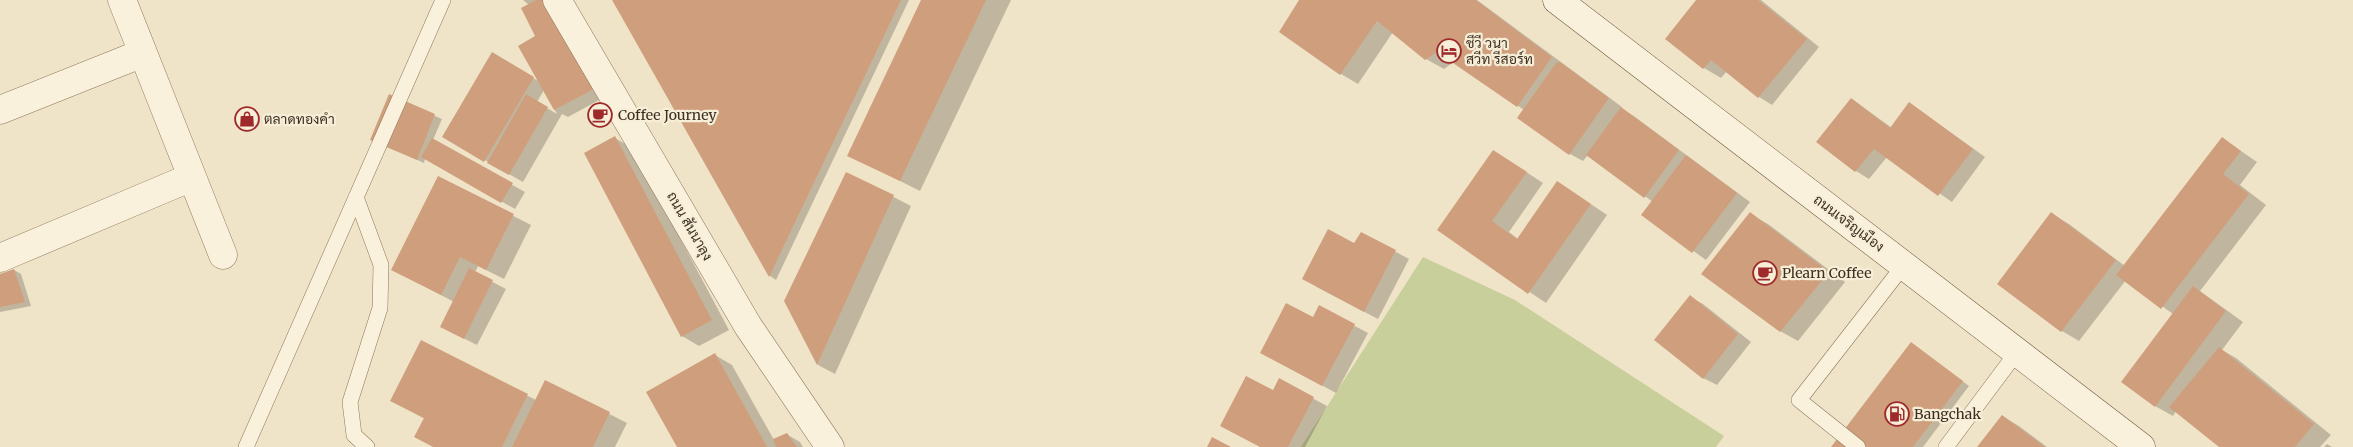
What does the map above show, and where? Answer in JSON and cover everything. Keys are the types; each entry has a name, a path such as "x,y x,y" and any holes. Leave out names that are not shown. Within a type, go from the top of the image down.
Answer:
{"street":[{"path":"122,0 223,255"},
{"name":"ถนน สันนาลุง","path":"558,0 748,326 830,447"},
{"name":"ถนนเจริญเมือง","path":"1557,0 2142,447"},
{"path":"0,110 143,52"},
{"path":"0,258 192,177"}],"lane":[{"path":"246,447 443,0"},
{"path":"356,197 381,265 380,308 350,402 354,435 367,447"},
{"path":"1858,447 1799,400 1904,266"},
{"path":"1946,447 2016,352"}],"green space":[{"path":"1423,257 1515,300 1724,436 1716,447 1301,447"}],"building":[{"path":"536,0 552,0 600,86 554,110 518,46 535,36 521,8"},
{"path":"612,0 901,0 769,277"},
{"path":"921,0 986,0 900,181 847,156"},
{"path":"1299,0 1476,0 1552,57 1517,107 1437,52 1425,60 1377,21 1340,75 1279,32"},
{"path":"1696,0 1758,0 1807,39 1758,98 1711,60 1703,69 1665,39"},
{"path":"492,52 534,77 484,162 442,137"},
{"path":"1560,62 1609,98 1569,155 1517,118 1556,63"},
{"path":"389,94 435,114 417,160 370,140"},
{"path":"526,94 548,107 509,175 487,163"},
{"path":"1851,98 1890,128 1909,102 1973,149 1938,196 1874,149 1855,172 1816,142"},
{"path":"1621,107 1679,150 1644,198 1586,155"},
{"path":"615,136 712,320 681,337 584,153"},
{"path":"2222,137 2241,151 2223,174 2249,194 2161,309 2116,275"},
{"path":"432,138 513,183 501,203 421,157"},
{"path":"1493,150 1527,172 1492,221 1517,239 1557,181 1591,204 1528,294 1437,230"},
{"path":"1686,155 1737,193 1692,253 1641,215"},
{"path":"846,172 894,195 817,365 784,301"},
{"path":"438,176 514,214 486,270 460,257 441,295 391,270"},
{"name":"Plearn Coffee","path":"1750,212 1829,272 1780,332 1701,274"},
{"path":"2051,212 2116,260 2061,332 1997,284"},
{"path":"1328,229 1354,243 1361,232 1396,250 1364,312 1302,279"},
{"path":"469,268 493,280 464,339 440,327"},
{"path":"14,269 25,302 0,307 0,274"},
{"path":"2193,286 2226,311 2155,407 2121,382"},
{"path":"1690,295 1738,334 1703,379 1654,340"},
{"path":"1286,303 1313,317 1319,305 1355,324 1322,386 1260,353"},
{"path":"421,340 528,394 502,447 433,447 414,437 424,418 390,401"},
{"name":"Bangchak","path":"1911,342 1963,381 1913,447 1831,447"},
{"path":"2219,347 2314,424 2295,447 2219,447 2169,407"},
{"path":"715,353 767,447 677,447 646,392"},
{"path":"1246,376 1273,390 1279,378 1314,397 1288,447 1260,447 1220,426"},
{"path":"545,380 610,412 593,447 512,447"},
{"path":"2002,415 2045,447 1977,447"},
{"path":"787,433 797,447 776,447 773,439"},
{"path":"1212,437 1231,447 1207,447"}],"place":[{"name":"ชีวี วนา สวีท รีสอร์ท","path":"1449,51"},
{"name":"Coffee Journey","path":"600,115"},
{"name":"ตลาดทองคำ","path":"247,119"},
{"name":"Plearn Coffee","path":"1765,273"},
{"name":"Bangchak","path":"1897,414"}]}
